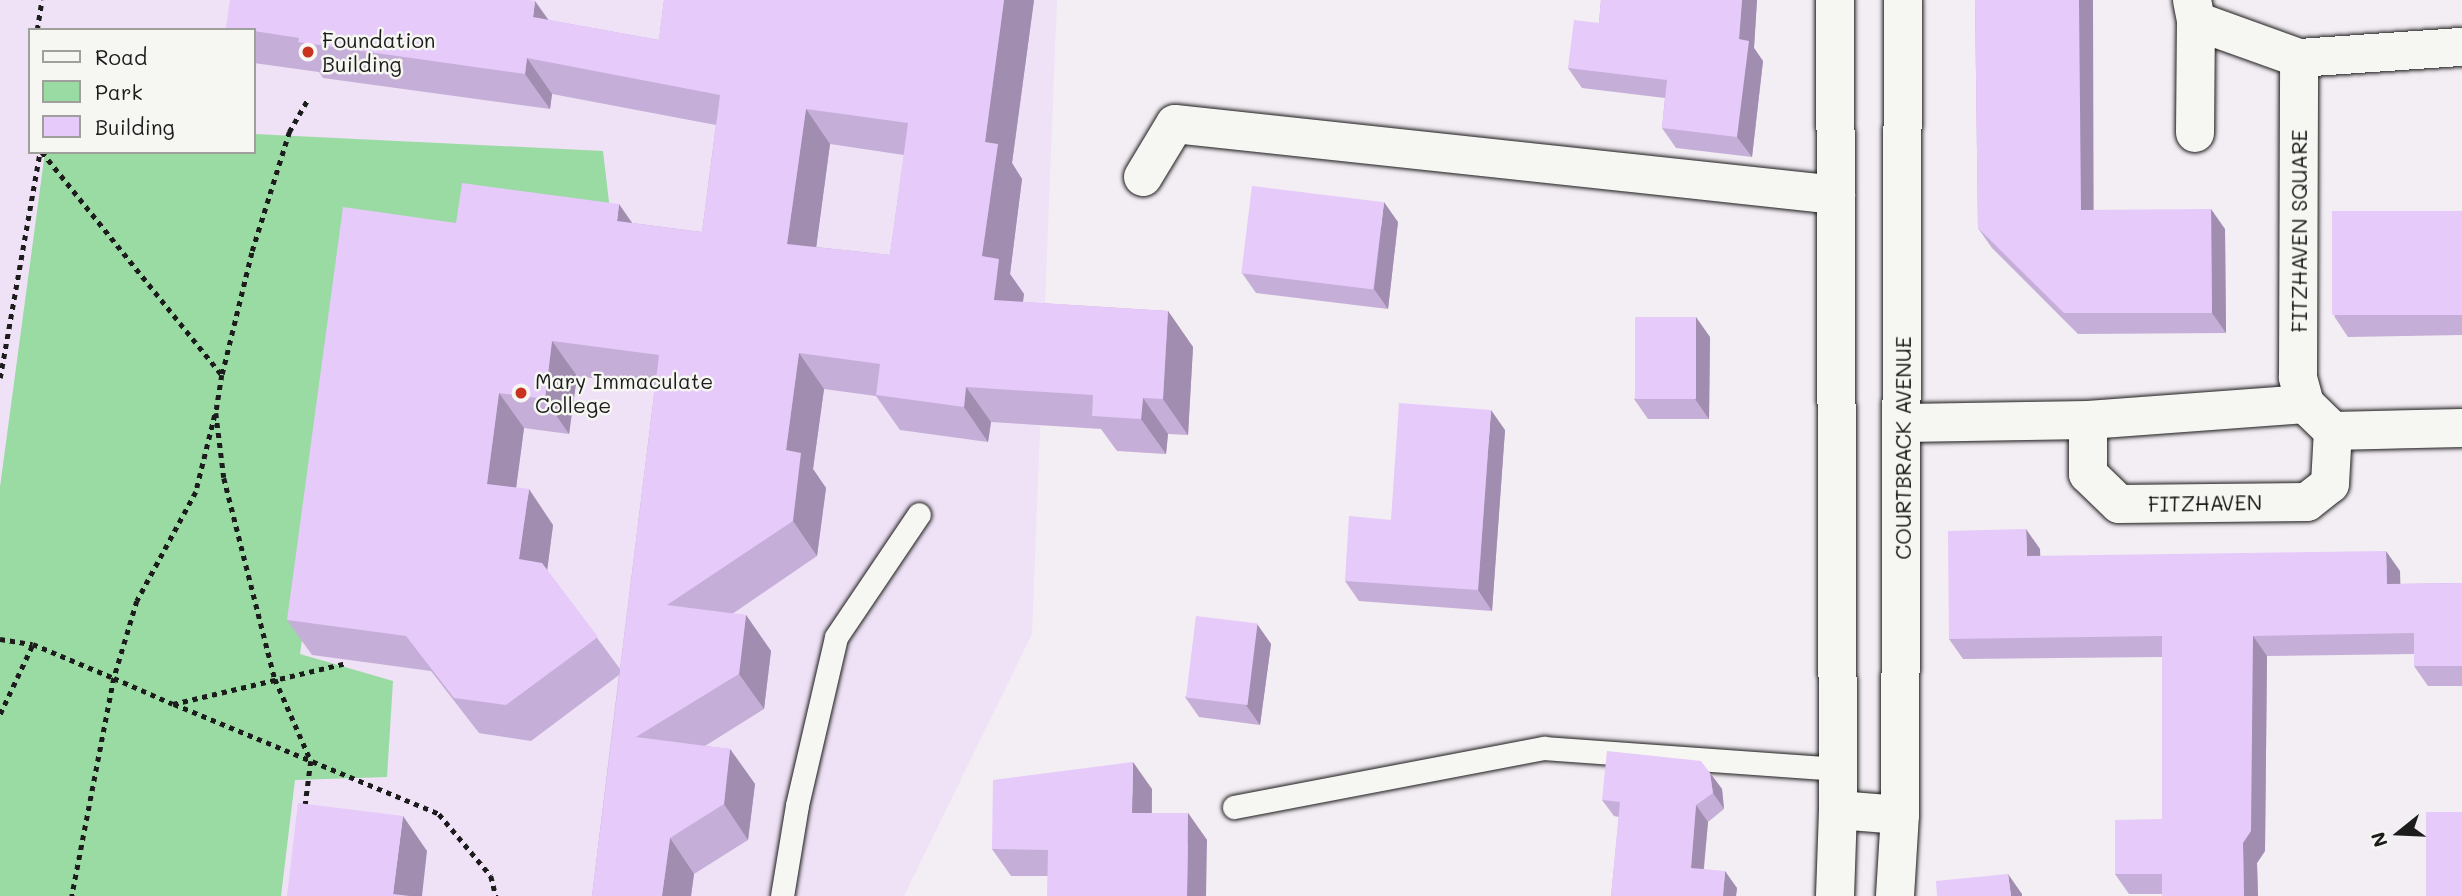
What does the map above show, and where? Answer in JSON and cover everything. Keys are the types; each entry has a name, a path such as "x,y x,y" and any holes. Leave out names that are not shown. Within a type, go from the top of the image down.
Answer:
{"street":[{"path":"1835,0 1838,810 1835,896"},
{"name":"COURTBRACK AVENUE","path":"1895,896 1900,815 1904,423 1903,0"},
{"path":"2195,133 2194,10 2299,58 2462,47"},
{"name":"FITZHAVEN SQUARE","path":"2299,58 2298,377 2305,404"},
{"path":"1143,177 1175,124 1836,195"},
{"path":"1904,423 2088,420 2305,404 2333,431 2462,428"},
{"name":"FITZHAVEN","path":"2088,420 2088,474 2119,504 2307,502 2330,484 2333,431"},
{"path":"1838,810 1900,815"}],"lane":[{"path":"782,896 797,806 836,637 919,514"},
{"path":"1234,807 1544,748 1837,769"}],"path":[{"path":"37,28 42,0"},
{"path":"72,896 114,678 137,601 196,492 252,251 289,132 309,98"},
{"path":"0,378 41,154"},
{"path":"43,154 222,375"},
{"path":"216,413 224,478 275,679 311,761 305,815"},
{"path":"0,639 33,645 439,814 491,876 496,896"},
{"path":"0,714 33,645"},
{"path":"173,704 347,663"}],"shaded area":[{"name":"Mary Immaculate College","path":"0,0 1057,0 1032,634 904,896 0,896"}],"green space":[{"path":"256,134 603,151 611,219 472,244 361,233 300,654 393,681 387,777 295,780 281,896 0,896 0,487 45,154 256,154"}],"building":[{"path":"230,0 528,0 535,1 533,17 659,40 664,0 1004,0 985,142 998,144 982,256 999,259 994,300 1168,311 1163,399 1143,398 1141,419 1092,416 1093,395 966,387 964,407 876,395 880,364 799,353 786,450 801,453 793,521 667,605 746,615 739,674 636,737 730,749 724,804 670,838 662,896 592,896 659,355 552,341 545,399 499,393 487,484 529,489 519,559 542,563 598,637 506,705 454,698 406,636 287,620 343,207 456,223 462,183 619,204 617,221 702,232 720,95 527,58 525,74 298,42 299,38 256,31 256,28 226,28","holes":["806,109 908,123 890,255 787,244"]},
{"path":"1601,0 1742,0 1739,39 1749,41 1737,137 1662,128 1667,80 1568,68 1574,20 1599,23"},
{"path":"1975,0 2079,0 2081,210 2211,209 2212,313 2064,313 1978,228"},
{"path":"1252,186 1384,202 1373,290 1241,273"},
{"path":"2332,211 2462,211 2462,315 2332,315"},
{"path":"1635,317 1696,317 1696,399 1635,399"},
{"path":"1399,403 1491,410 1478,590 1345,581 1349,516 1391,520"},
{"path":"2026,529 2027,556 2386,551 2387,584 2462,583 2462,666 2414,666 2414,633 2253,636 2251,831 2243,843 2244,896 2162,896 2162,874 2115,874 2115,820 2162,819 2162,636 1949,639 1948,531"},
{"path":"1196,616 1258,624 1248,705 1186,697"},
{"path":"1607,751 1701,761 1710,773 1713,793 1696,805 1691,868 1725,871 1723,896 1611,896 1620,802 1602,800"},
{"path":"1133,762 1132,813 1188,813 1187,896 1047,896 1048,850 992,849 993,780"},
{"path":"298,803 403,816 393,894 410,896 287,896"},
{"path":"2426,812 2462,812 2462,896 2426,896"},
{"path":"2008,874 2011,896 1937,896 1936,881"}],"place":[{"name":"Foundation Building","path":"308,52"},
{"name":"Mary Immaculate College","path":"521,393"}]}
